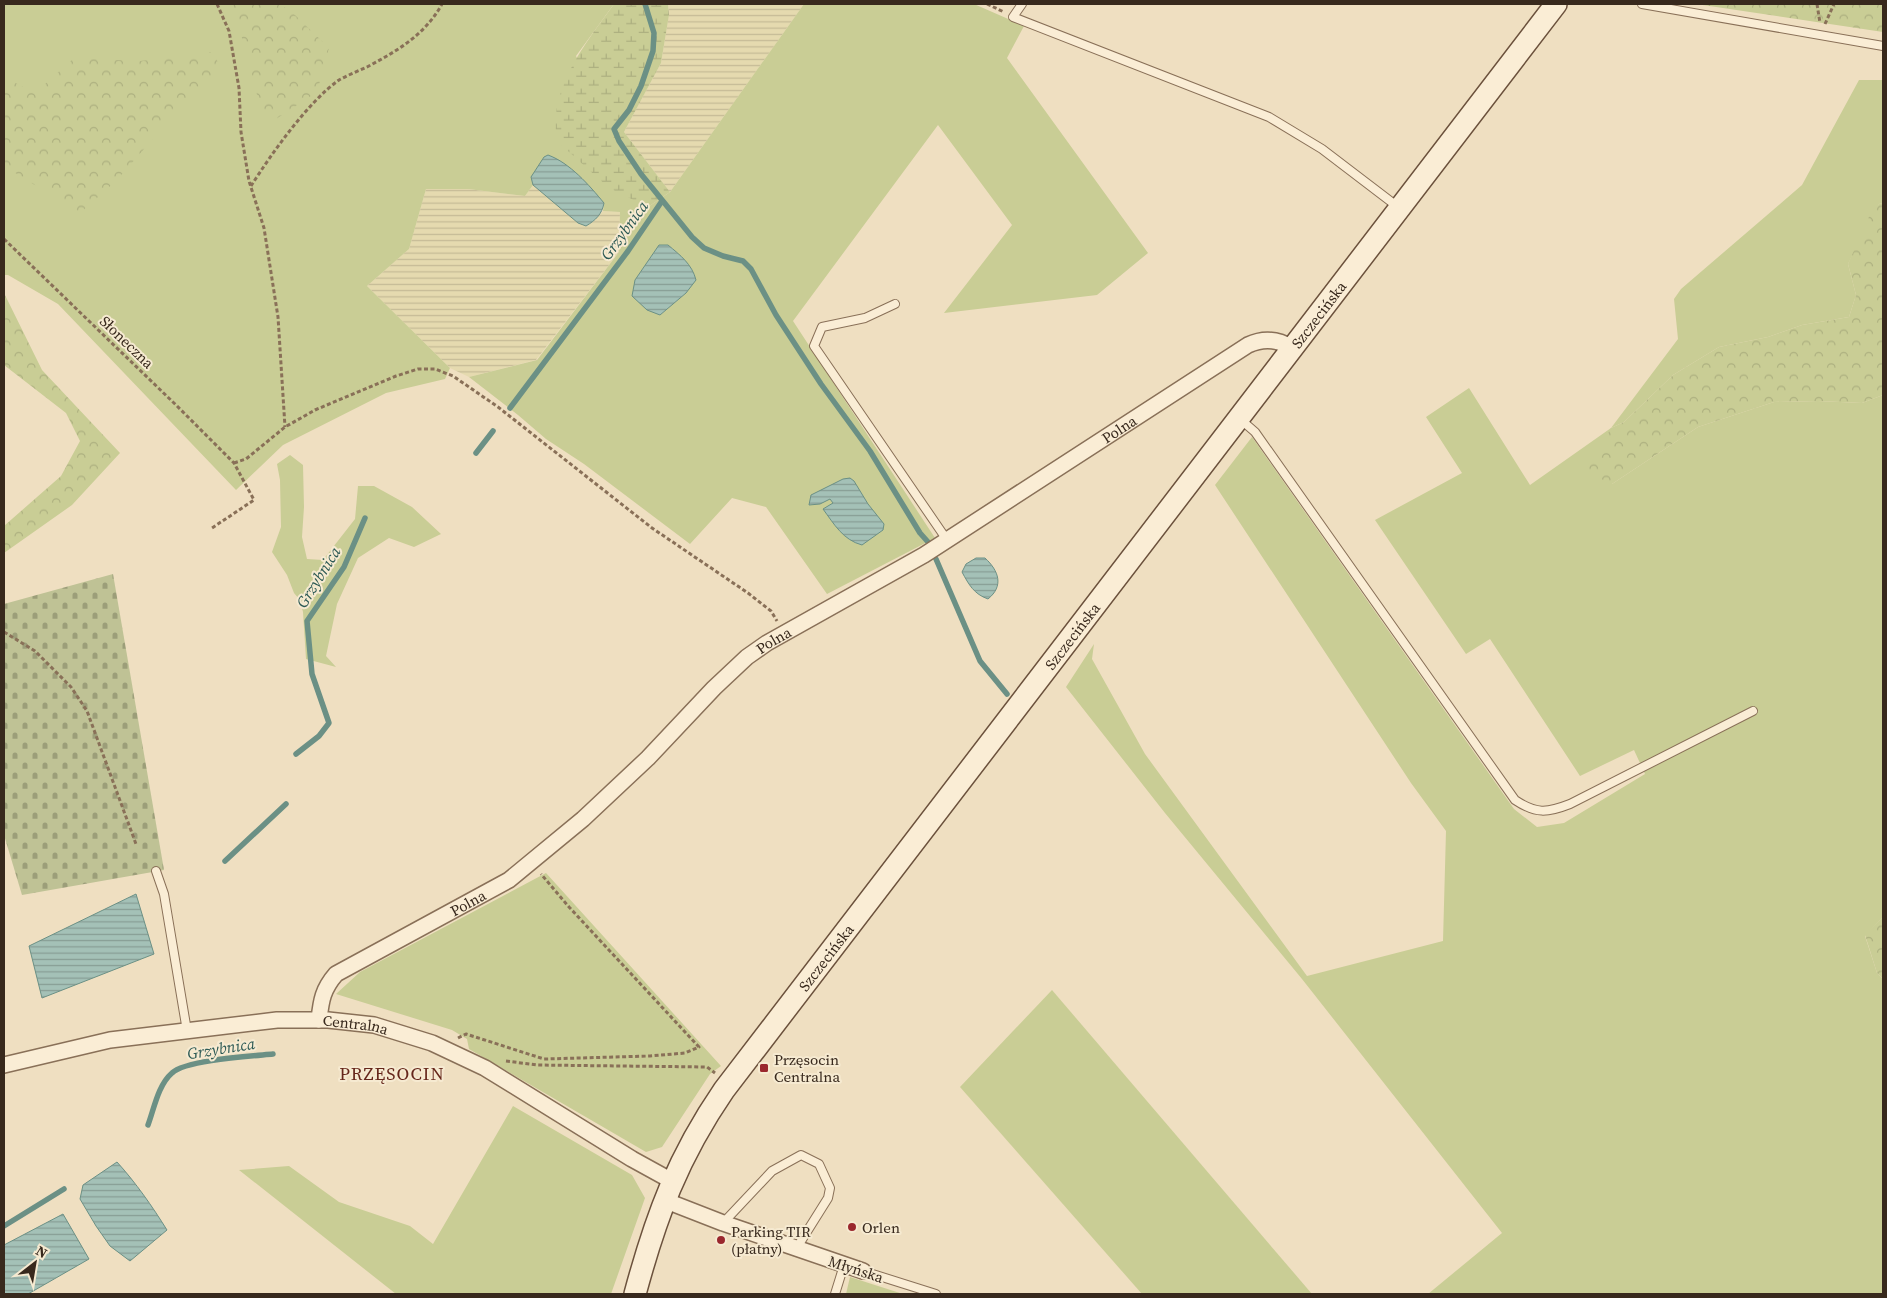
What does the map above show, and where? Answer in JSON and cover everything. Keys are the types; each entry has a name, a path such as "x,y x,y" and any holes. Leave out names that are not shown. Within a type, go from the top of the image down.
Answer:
{"street":[{"name":"Szczecińska","path":"634,1294 651,1236 668,1190 698,1130 738,1069 1556,4"},
{"name":"Polna","path":"319,1020 321,999 327,984 336,974 509,880 583,819 648,758 746,657 785,632 907,565 1248,345 1271,340 1292,348"},
{"name":"Centralna","path":"4,1065 110,1040 277,1020 352,1021 374,1025 443,1048 481,1066 632,1159 668,1190"},
{"name":"Młyńska","path":"668,1190 723,1223 863,1271"}],"lane":[{"path":"1022,4 1013,17 1269,117 1299,133 1399,208"},
{"path":"1642,4 1883,46"},
{"path":"895,304 865,318 822,327 814,346 946,540"},
{"path":"1238,418 1255,432 1515,800 1528,808 1552,811 1570,804 1753,711"},
{"path":"156,871 164,894 187,1031"},
{"path":"723,1223 772,1171 801,1155 819,1164 830,1188 828,1198 796,1249"},
{"path":"835,1294 844,1265"},
{"name":"Młyńska","path":"863,1271 936,1294"}],"path":[{"path":"217,4 229,31 239,88 241,132 251,186 264,228 278,317 285,426"},
{"path":"251,186 291,131 319,98 340,80 394,52 414,38 427,26 442,4"},
{"path":"987,4 1013,17"},
{"path":"1818,4 1821,36"},
{"path":"1821,36 1828,14 1834,4"},
{"name":"Słoneczna","path":"4,239 234,463 254,500 212,528"},
{"path":"234,463 246,459 285,426 315,410 396,376 418,369 435,369 453,376 498,407 652,528 748,593 771,611 785,632"},
{"path":"4,632 35,651 71,687 87,711 136,844"},
{"path":"443,1048 466,1034 544,1059 650,1056 685,1053 699,1047 569,907 530,862"},
{"path":"481,1066 485,1058 537,1065 707,1067 714,1072"}],"shaded area":[{"path":"668,4 804,4 670,192 624,132 661,63 669,15"},
{"path":"533,185 578,223 586,226 594,221 603,211 620,212 619,252 536,360 469,377 450,368 367,286 409,249 426,189 468,189 525,196"}],"green space":[{"path":"4,4 614,4 576,56 648,207 670,192 804,4 974,4 1024,26 1007,58 1148,253 1097,295 944,313 1012,225 938,125 793,321 935,538 827,594 766,507 732,498 690,544 584,464 546,439 469,377 537,360 619,252 620,212 603,211 604,203 531,177 533,185 525,196 468,189 426,189 409,249 367,286 450,368 445,379 386,393 283,445 236,490 58,304 8,275 4,275","holes":["659,246 686,293 660,315 635,280"]},
{"path":"233,4 280,4 295,15 329,48 317,92 276,119 260,106"},
{"path":"614,4 668,4 669,15 661,63 624,132 670,192 648,207 609,188 558,142 556,123 558,104 563,86 581,51"},
{"path":"1696,4 1883,4 1883,32"},
{"path":"212,52 221,67 178,110 117,180 80,213 4,166 4,77 35,93 74,58 140,61"},
{"path":"1859,80 1883,80 1883,203 1879,204 1848,264 1856,295 1849,317 1802,325 1768,337 1719,347 1673,375 1624,422 1611,428 1678,339 1674,299 1681,289 1802,185"},
{"path":"1883,203 1883,395 1862,403 1774,402 1698,427 1612,484 1586,472 1611,428 1624,422 1673,375 1719,347 1768,337 1802,325 1849,317 1856,295 1848,264 1872,210"},
{"path":"4,293 42,370 120,453 72,505 4,553 4,526 61,476 80,441 66,413 4,365"},
{"path":"1469,388 1530,485 1611,428 1612,484 1698,427 1774,402 1862,403 1883,395 1883,917 1865,936 1877,973 1883,979 1883,1294 1428,1294 1502,1233 1302,979 1165,813 1066,687 1094,644 1092,659 1145,754 1307,976 1443,941 1446,831 1411,783 1215,485 1252,437 1514,809 1537,827 1564,823 1645,774 1634,750 1580,776 1490,639 1466,654 1375,520 1462,473 1426,417"},
{"path":"290,455 303,465 304,507 302,537 307,559 323,560 355,519 358,486 374,486 412,507 441,534 414,547 389,538 358,558 337,604 326,656 336,667 306,659 303,612 300,600 294,593 287,575 272,552 281,527 280,480 277,464"},
{"path":"113,574 164,870 22,895 4,835 4,604"},
{"path":"546,873 721,1066 710,1074 662,1147 646,1152 469,1049 467,1039 452,1030 336,994 360,972"},
{"path":"1883,917 1883,979 1877,973 1865,935"},
{"path":"1052,990 1312,1294 1142,1294 960,1087"},
{"path":"513,1106 632,1175 645,1198 611,1294 396,1294 239,1170 289,1166 339,1202 410,1226 433,1244"},
{"path":"850,1277 903,1294 846,1294"}],"water":[{"path":"548,155 571,169 604,203 598,216 586,226 578,223 533,185 531,177 544,157"},
{"path":"659,245 668,245 681,256 692,269 696,280 686,293 660,315 647,310 632,296 635,280"},
{"path":"850,478 884,524 883,530 862,545 855,543 844,535 823,509 833,503 830,499 820,504 809,505 811,495 843,479"},
{"path":"976,558 985,558 994,568 998,578 996,589 988,599 972,588 962,572 966,564"},
{"path":"136,894 154,954 42,998 29,946"},
{"path":"117,1162 144,1195 167,1230 130,1261 110,1246 80,1199 83,1185"},
{"path":"63,1214 89,1259 28,1294 4,1294 4,1245"}],"waterway":[{"path":"645,4 654,33 653,51 641,86 629,110 614,129 619,141 641,174 692,237 704,248 723,256 743,261 751,269 776,315 821,384 870,451 920,533 928,542"},
{"name":"Grzybnica","path":"510,408 628,251 662,201"},
{"name":"Grzybnica","path":"476,453 493,431"},
{"name":"Grzybnica","path":"296,754 319,736 329,723 312,674 307,621 344,567 365,518"},
{"path":"936,559 980,661 1007,694"},
{"name":"Grzybnica","path":"225,861 286,804"},
{"name":"Grzybnica","path":"148,1125 163,1084 172,1073 179,1069 220,1059 273,1054"},
{"name":"Grzybnica","path":"4,1226 64,1189"}],"place":[{"name":"Przęsocin Centralna","path":"764,1068"},
{"name":"Orlen","path":"852,1227"},
{"name":"Parking TIR (płatny)","path":"721,1240"}],"district":[{"name":"PRZĘSOCIN","path":"392,1073"}]}
